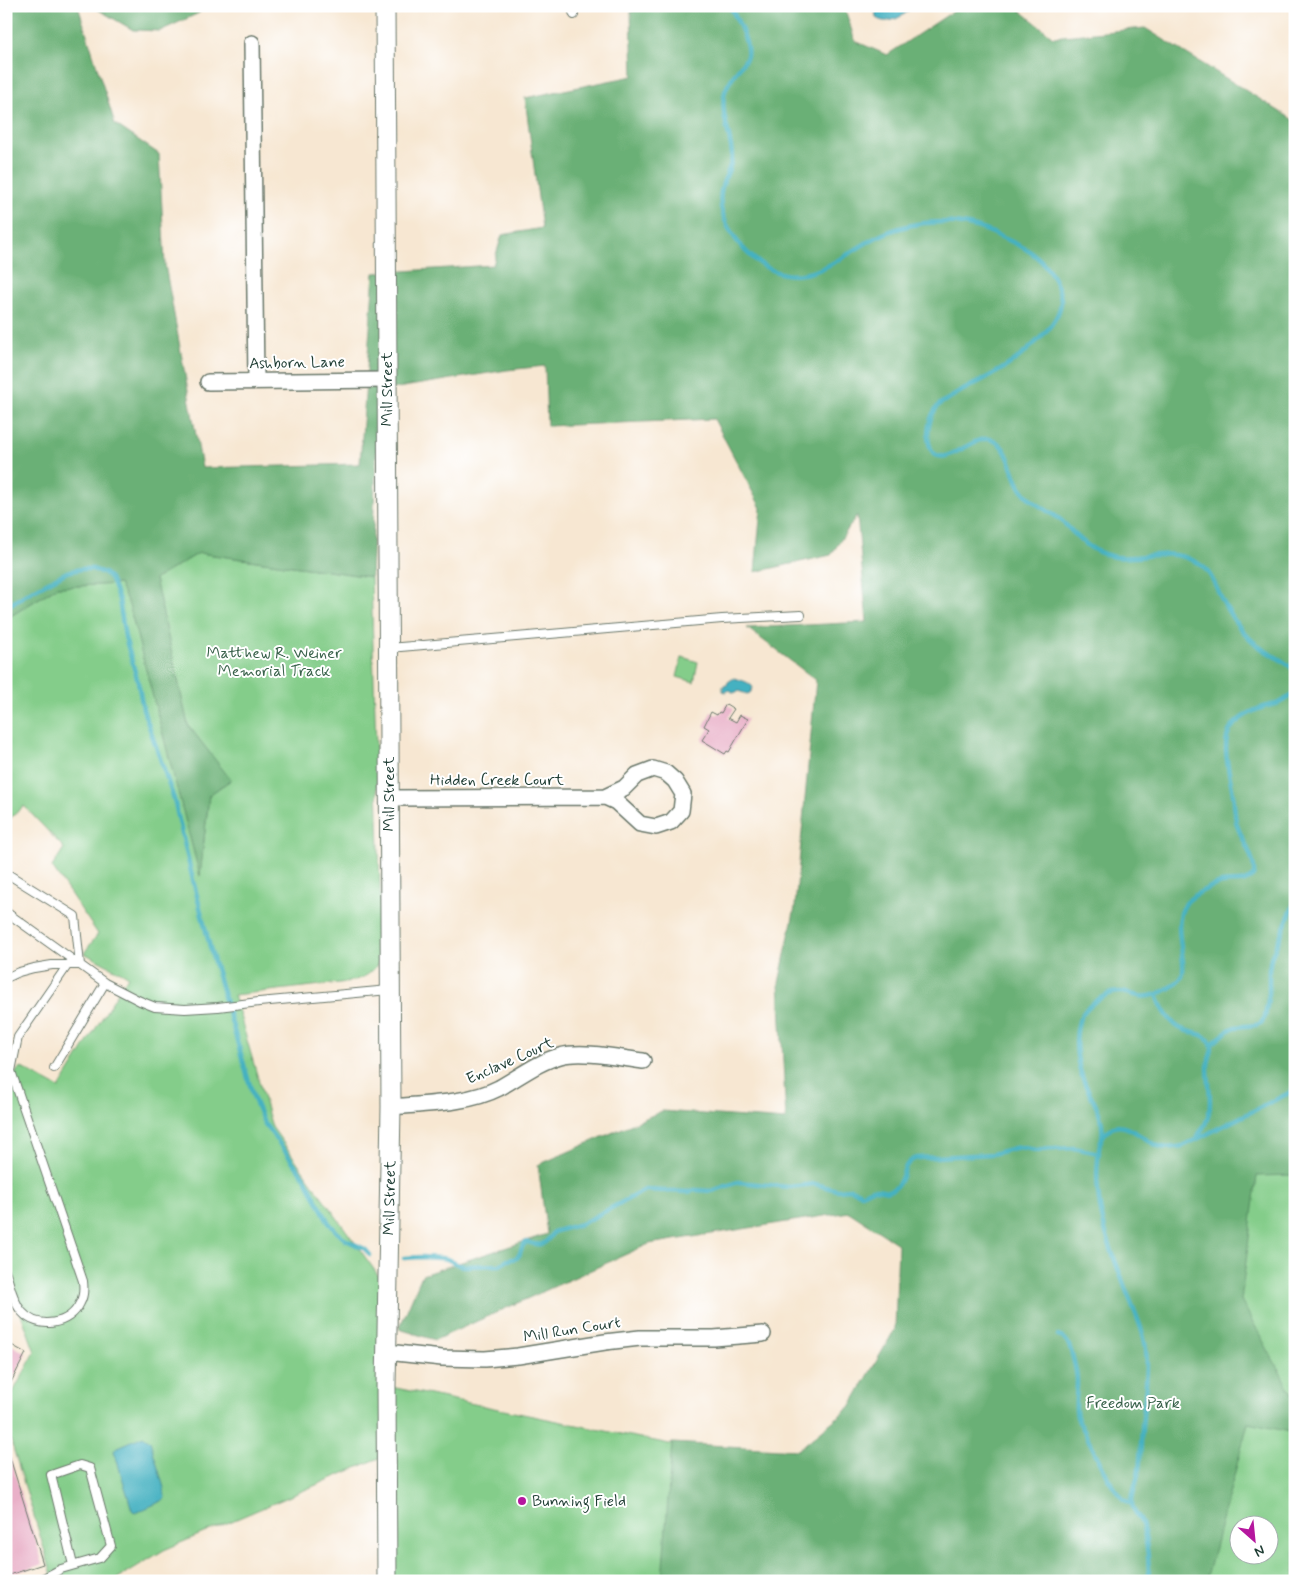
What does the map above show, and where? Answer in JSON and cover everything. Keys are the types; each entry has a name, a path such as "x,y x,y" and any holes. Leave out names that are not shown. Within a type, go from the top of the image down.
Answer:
{"street":[{"name":"Mill Street","path":"385,6 390,1107 387,1581"},
{"path":"252,43 256,381"},
{"name":"Ashborn Lane","path":"208,382 387,380"},
{"name":"Hidden Creek Court","path":"389,798 605,797 616,802 640,824 656,827 671,822 681,811 683,794 675,781 666,773 653,769 637,775 624,788 605,797"},
{"name":"Enclave Court","path":"390,1107 433,1104 480,1095 498,1088 550,1060 570,1054 591,1054 643,1061"},
{"name":"Mill Run Court","path":"387,1352 442,1358 485,1359 640,1338 714,1338 763,1334"}],"lane":[{"path":"571,6 574,15"},
{"path":"387,648 722,619 801,616"},
{"path":"6,873 76,916 80,965"},
{"path":"6,912 105,983 155,1007 185,1009 218,1007 389,990"},
{"path":"6,978 34,968 52,965 80,965"},
{"path":"11,1072 18,1037 67,966"},
{"path":"54,1068 105,983"},
{"path":"6,1064 11,1072 83,1281 84,1293 80,1304 73,1314 61,1321 50,1324 38,1322 21,1312 6,1273"},
{"path":"38,1581 61,1569 73,1566 100,1558 111,1546 90,1468 80,1465 50,1474 73,1566"}],"green space":[{"name":"Freedom Park","path":"6,6 78,6 115,124 159,154 165,265 202,468 360,464 374,273 493,265 502,235 542,228 525,98 633,76 631,12 650,6 844,6 855,41 887,55 961,6 1015,6 1053,37 1145,28 1295,121 1295,1175 1257,1176 1241,1300 1295,1400 1295,1433 1248,1423 1206,1581 662,1581 672,1443 798,1450 850,1407 895,1329 898,1244 849,1212 649,1244 435,1340 399,1329 422,1275 547,1234 538,1165 662,1111 786,1120 779,983 795,907 816,680 747,628 867,622 857,515 831,555 755,572 761,508 714,419 547,426 545,366 507,370 379,391 371,577 199,553 155,579 188,725 231,780 209,795 200,876 129,605 119,584 57,587 6,619"},
{"path":"92,6 206,6 199,13 160,31 133,30"},
{"path":"199,553 371,577 382,954 370,973 348,982 234,995 272,1127 391,1293 391,1387 865,1484 1295,796 1295,1581 389,1581 384,1456 164,1550 113,1581 54,1581 6,1425 6,1405 35,1352 6,1273 6,1086 20,1067 59,1088 128,976 84,953 98,934 52,867 64,848 24,806 6,822 6,619 57,587 119,584 129,605 200,875 209,795 230,780 188,725 155,579"},
{"path":"682,657 698,662 694,682 677,677"}],"water":[{"path":"875,6 914,6 896,19 886,21 876,18"},
{"path":"734,678 750,684 753,688 750,693 723,691 723,686 727,685"},
{"path":"143,1436 150,1441 164,1488 165,1498 135,1513 132,1510 114,1451 116,1448"}],"building":[{"path":"726,704 734,709 728,718 736,722 740,715 748,719 729,752 727,751 725,754 702,740 709,729 704,726 711,712 717,715 719,712 721,713"},
{"path":"6,1342 26,1353 6,1392"},
{"path":"6,1445 43,1564 6,1576"}],"waterway":[{"path":"730,6 742,31 747,56 730,81 724,96 724,111 732,155 731,164 722,187 721,199 722,212 727,225 743,248 763,266 774,271 788,275 802,274 828,266 877,237 892,231 907,226 938,222 970,225 1017,244 1029,251 1044,264 1055,280 1061,300 1059,310 1046,331 1016,360 939,405 930,420 928,438 931,449 936,455 942,457 983,439 997,442 1006,453 1018,482 1025,493 1034,502 1062,521 1081,540 1096,551 1124,558 1166,554 1180,556 1201,565 1214,582 1227,609 1245,633 1266,652 1286,663 1295,671"},
{"path":"6,607 67,572 92,569 104,573 110,578 119,600 125,637 138,682 143,709 174,799 212,955 254,1099 264,1123 305,1178 329,1223 346,1240 365,1249 370,1255"},
{"path":"1102,1137 1100,1116 1082,1077 1078,1062 1076,1040 1080,1019 1088,1008 1107,995 1125,992 1136,996 1150,996 1165,991 1177,982 1183,973 1179,924 1182,910 1186,903 1213,886 1247,880 1254,875 1253,862 1236,821 1226,741 1232,727 1242,718 1260,708 1281,702 1295,692"},
{"path":"1212,1044 1229,1030 1235,1027 1256,1025 1261,1023 1265,1017 1269,993 1271,958 1295,902"},
{"path":"1157,994 1163,1010 1179,1028 1204,1036 1212,1046 1208,1063 1209,1111 1203,1128 1197,1136"},
{"path":"1148,1581 1145,1538 1142,1524 1132,1504 1140,1464 1147,1357 1139,1321 1110,1245 1101,1212 1097,1177 1100,1142 1106,1132 1116,1126 1136,1132 1161,1147 1183,1146 1295,1090"},
{"path":"404,1258 441,1258 465,1266 500,1265 508,1260 517,1258 523,1245 527,1242 543,1244 553,1232 581,1224 645,1190 712,1191 738,1182 789,1187 815,1184 837,1190 850,1189 861,1194 872,1189 892,1190 901,1180 908,1163 918,1158 992,1154 1019,1147 1036,1150 1074,1148 1099,1153"},
{"path":"1058,1336 1064,1338 1067,1342 1073,1359 1077,1381 1077,1417 1109,1480 1123,1499 1132,1504"}],"place":[{"name":"Bunning Field","path":"522,1501"}],"park label":[{"name":"Matthew R. Weiner Memorial Track","path":"274,662"}]}
